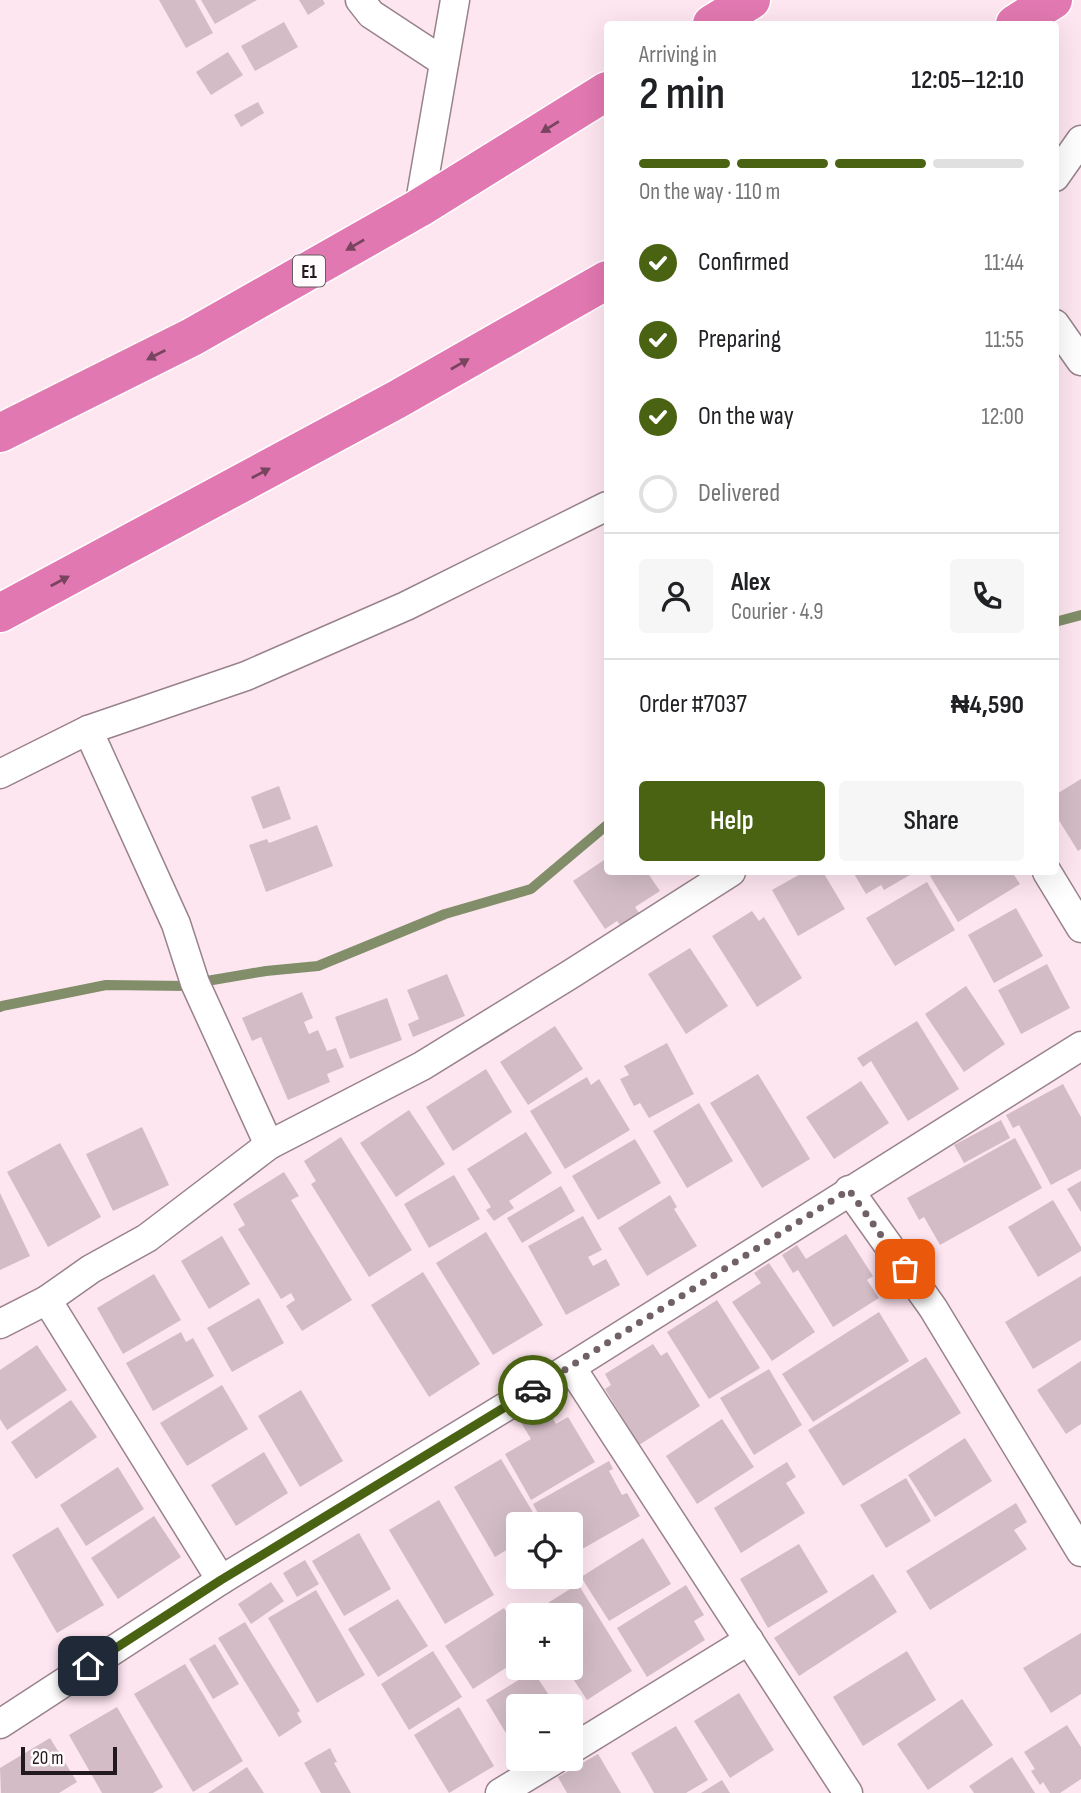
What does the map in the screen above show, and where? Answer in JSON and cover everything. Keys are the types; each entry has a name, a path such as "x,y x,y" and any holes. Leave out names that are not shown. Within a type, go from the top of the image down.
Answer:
{"highway":[{"path":"717,21 751,0"},
{"path":"1020,21 1053,0"},
{"name":"E1","path":"0,433 192,337 419,208 604,93"},
{"path":"0,613 397,400 604,282"}],"street":[{"path":"360,0 371,14 444,62"},
{"path":"419,208 455,0"},
{"path":"1059,171 1081,140"},
{"path":"1059,330 1081,361"},
{"path":"0,774 88,730 246,676 406,606 604,507"},
{"path":"88,730 176,923 195,983 269,1145"},
{"path":"0,1324 47,1300 91,1269 147,1238 269,1145 422,1066 726,875"},
{"path":"1049,875 1081,928"},
{"path":"0,1724 221,1580 571,1367 1081,1046"},
{"path":"849,1190 933,1308 1081,1552"},
{"path":"47,1300 221,1580"},
{"path":"571,1367 848,1793"},
{"path":"583,1742 749,1640"},
{"path":"500,1793 536,1771"}],"building":[{"path":"159,0 195,0 213,33 186,48"},
{"path":"201,0 257,0 215,24"},
{"path":"299,0 323,0 325,4 308,15"},
{"path":"284,22 298,47 255,71 241,46"},
{"path":"228,52 243,75 211,95 196,72"},
{"path":"258,102 264,113 241,127 234,115"},
{"path":"1081,779 1081,849 1078,851 1059,820 1059,793"},
{"path":"279,786 291,819 263,829 251,797"},
{"path":"317,825 333,866 266,892 249,845 267,839 269,843"},
{"path":"604,860 604,875 649,875 660,891 635,907 639,913 620,925 617,921 605,929 573,881"},
{"path":"799,875 825,875 845,909 798,936 772,890"},
{"path":"855,875 910,875 884,890 881,885 866,894"},
{"path":"1014,875 1020,884 958,922 930,876"},
{"path":"927,882 955,930 895,966 866,918"},
{"path":"1016,908 1043,956 994,983 968,935"},
{"path":"752,911 759,921 764,917 802,978 757,1007 712,936"},
{"path":"690,948 728,1006 686,1034 648,974"},
{"path":"1047,964 1070,1008 1021,1034 998,990"},
{"path":"447,974 465,1016 413,1037 408,1024 419,1019 407,990"},
{"path":"966,986 1005,1044 964,1072 925,1014"},
{"path":"302,992 313,1018 304,1022 309,1034 318,1030 327,1051 336,1048 344,1067 327,1074 330,1082 288,1100 261,1037 252,1041 242,1018"},
{"path":"387,998 402,1040 350,1059 335,1017"},
{"path":"917,1021 959,1089 908,1121 871,1061 863,1067 857,1058"},
{"path":"555,1026 583,1069 528,1105 500,1062"},
{"path":"667,1043 694,1094 649,1118 640,1103 634,1106 620,1079 629,1075 624,1066"},
{"path":"486,1069 512,1112 453,1151 426,1107"},
{"path":"758,1074 810,1159 762,1188 710,1103"},
{"path":"587,1077 591,1085 599,1079 630,1130 565,1169 530,1111"},
{"path":"861,1081 889,1123 834,1159 806,1117"},
{"path":"1063,1084 1081,1117 1081,1169 1051,1185 1019,1125 1013,1128 1006,1115"},
{"path":"699,1103 733,1161 687,1188 653,1131"},
{"path":"409,1110 445,1164 396,1197 360,1143"},
{"path":"1001,1120 1010,1138 964,1163 954,1145"},
{"path":"142,1127 169,1185 113,1211 86,1154"},
{"path":"526,1132 552,1173 509,1201 514,1208 494,1221 486,1210 491,1207 467,1169"},
{"path":"341,1137 412,1250 369,1277 311,1184 316,1181 304,1161"},
{"path":"1015,1138 1042,1188 940,1245 924,1217 919,1220 907,1198"},
{"path":"635,1139 661,1183 598,1220 572,1176"},
{"path":"60,1143 101,1217 48,1247 7,1172"},
{"path":"284,1172 299,1196 291,1200 352,1300 302,1331 286,1306 295,1300 291,1293 281,1299 238,1229 245,1225 233,1204"},
{"path":"454,1175 480,1219 429,1248 404,1204"},
{"path":"1081,1181 1081,1212 1067,1189"},
{"path":"561,1186 575,1211 522,1243 507,1218"},
{"path":"0,1193 30,1256 0,1270"},
{"path":"670,1195 677,1207 674,1209 697,1246 647,1276 618,1228"},
{"path":"1053,1200 1081,1251 1038,1277 1008,1227"},
{"path":"583,1216 602,1250 588,1257 593,1266 606,1259 620,1285 566,1315 528,1246"},
{"path":"486,1232 543,1325 493,1355 436,1263"},
{"path":"846,1234 873,1276 867,1280 879,1298 833,1327 798,1270 793,1273 782,1255 797,1245 806,1259"},
{"path":"222,1236 250,1284 209,1309 181,1261"},
{"path":"769,1263 815,1332 772,1361 732,1302 761,1283 754,1273"},
{"path":"423,1272 480,1364 429,1397 371,1305"},
{"path":"154,1274 181,1320 123,1354 97,1308"},
{"path":"1081,1276 1081,1340 1033,1369 1005,1322"},
{"path":"259,1298 284,1343 232,1372 207,1328"},
{"path":"717,1300 760,1368 709,1399 667,1332"},
{"path":"879,1312 909,1361 813,1422 782,1374"},
{"path":"181,1332 186,1342 193,1338 214,1376 153,1411 126,1363"},
{"path":"653,1344 661,1356 667,1352 700,1406 639,1445 605,1389 611,1385 605,1374"},
{"path":"37,1345 67,1390 7,1430 0,1419 0,1370"},
{"path":"926,1357 961,1413 843,1486 808,1430"},
{"path":"1081,1361 1081,1424 1066,1434 1037,1390"},
{"path":"769,1369 802,1425 754,1455 720,1398"},
{"path":"222,1385 248,1429 187,1466 160,1423"},
{"path":"301,1390 343,1461 300,1487 258,1416"},
{"path":"71,1400 97,1437 36,1479 11,1442"},
{"path":"545,1405 556,1424 568,1417 595,1462 531,1500 505,1454 531,1439 520,1421"},
{"path":"722,1419 754,1467 697,1504 666,1456"},
{"path":"965,1438 992,1481 935,1517 908,1475"},
{"path":"264,1452 288,1493 236,1526 211,1485"},
{"path":"501,1459 533,1512 506,1512 506,1550 495,1557 454,1487"},
{"path":"609,1461 613,1469 609,1471 622,1495 627,1493 640,1516 583,1549 583,1512 537,1512 533,1504"},
{"path":"787,1462 796,1477 786,1483 805,1513 741,1553 714,1508"},
{"path":"118,1467 144,1509 86,1546 60,1505"},
{"path":"906,1478 931,1521 886,1548 860,1505"},
{"path":"439,1500 494,1595 445,1624 389,1530"},
{"path":"1016,1503 1027,1522 1014,1530 1027,1549 930,1610 906,1571"},
{"path":"154,1516 181,1557 118,1599 91,1558"},
{"path":"58,1527 104,1605 57,1633 12,1555"},
{"path":"359,1533 391,1589 344,1616 312,1561"},
{"path":"643,1538 671,1584 609,1621 583,1580 583,1576"},
{"path":"799,1544 828,1592 768,1628 740,1579"},
{"path":"305,1560 319,1584 297,1597 283,1573"},
{"path":"873,1574 897,1612 799,1676 774,1638"},
{"path":"271,1582 284,1601 251,1624 238,1604"},
{"path":"686,1585 704,1615 694,1621 705,1640 647,1677 617,1628"},
{"path":"570,1589 581,1589 632,1671 587,1700 574,1680 583,1680 583,1603 548,1603"},
{"path":"316,1590 365,1675 317,1703 268,1618"},
{"path":"398,1599 428,1646 378,1677 348,1629"},
{"path":"504,1608 506,1611 506,1668 473,1689 445,1646"},
{"path":"245,1622 300,1711 297,1713 302,1722 279,1737 218,1638"},
{"path":"1081,1633 1081,1694 1051,1713 1023,1668"},
{"path":"215,1644 239,1684 213,1699 189,1659"},
{"path":"433,1651 462,1697 409,1730 381,1684"},
{"path":"907,1651 936,1700 863,1746 833,1697"},
{"path":"185,1664 243,1761 193,1792 134,1694"},
{"path":"518,1680 539,1680 548,1694 506,1694 506,1733 486,1700"},
{"path":"739,1693 774,1750 730,1778 694,1721"},
{"path":"962,1699 993,1745 928,1790 897,1744"},
{"path":"117,1707 163,1787 153,1793 102,1793 69,1735"},
{"path":"459,1707 494,1766 449,1793 414,1735"},
{"path":"1067,1725 1081,1747 1081,1779 1060,1793 1050,1793 1043,1782 1040,1785 1031,1771 1035,1769 1024,1752"},
{"path":"676,1726 708,1780 686,1793 654,1793 631,1753"},
{"path":"50,1738 77,1782 59,1793 1,1793 0,1768"},
{"path":"330,1748 337,1762 334,1763 351,1793 321,1793 304,1763"},
{"path":"598,1754 621,1793 567,1793 558,1777 568,1771 583,1771 583,1763"},
{"path":"1012,1757 1035,1793 974,1793 969,1786"},
{"path":"247,1767 264,1793 208,1793"},
{"path":"722,1780 730,1793 701,1793"}],"waterway":[{"path":"1059,621 1081,615"},
{"path":"0,1007 106,985 188,986 266,971 318,966 445,914 531,889 604,828"}],"way so far":[{"path":"533,1390 849,1190 905,1269"}],"route":[{"path":"88,1666 221,1580 533,1390"}]}
